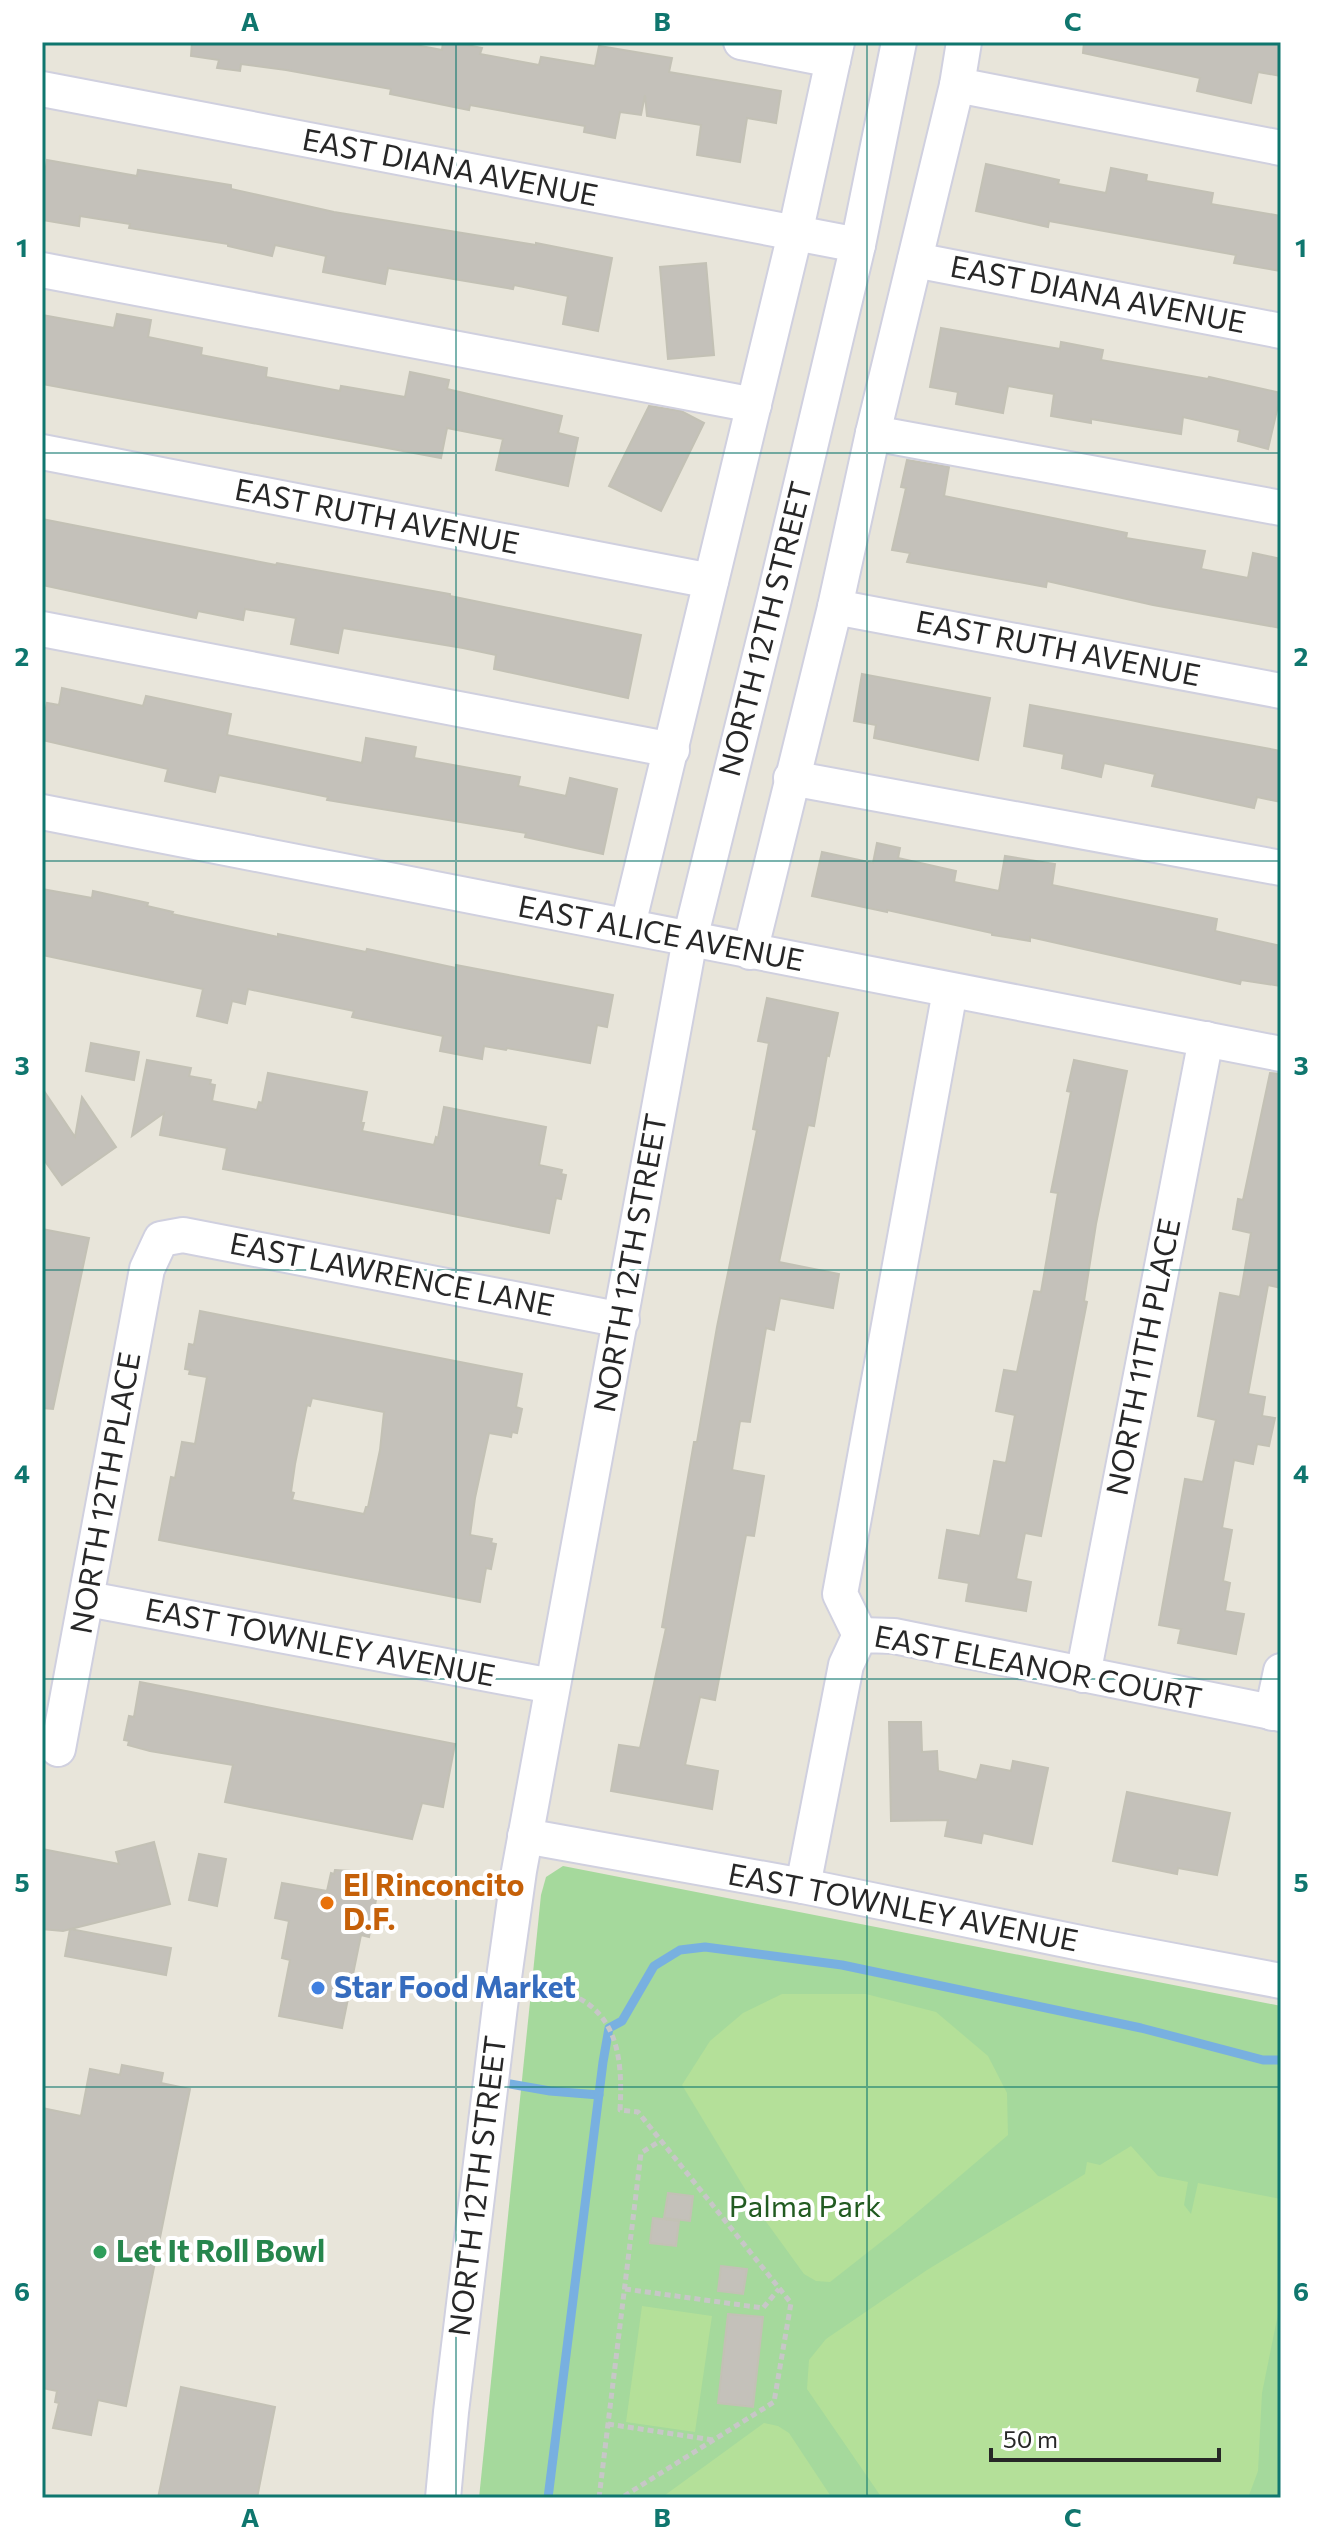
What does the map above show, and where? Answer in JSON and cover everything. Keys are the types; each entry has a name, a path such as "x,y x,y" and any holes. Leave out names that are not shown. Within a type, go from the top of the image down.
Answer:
{"street":[{"path":"741,42 835,51"},
{"name":"NORTH 12TH STREET","path":"443,2498 500,2006 525,1836 690,939 858,245 899,42"},
{"name":"NORTH 12TH STREET","path":"750,952 835,607 873,433 957,85 964,42"},
{"name":"NORTH 12TH STREET","path":"628,925 795,234 835,51"},
{"path":"957,85 1281,148"},
{"name":"EAST DIANA AVENUE","path":"42,89 858,245"},
{"name":"EAST DIANA AVENUE","path":"915,260 1281,331"},
{"path":"42,270 754,405"},
{"path":"873,433 1281,508"},
{"name":"EAST RUTH AVENUE","path":"42,452 711,581"},
{"name":"EAST RUTH AVENUE","path":"835,607 1281,691"},
{"path":"42,629 672,750"},
{"path":"791,778 1281,868"},
{"name":"EAST ALICE AVENUE","path":"42,812 1281,1054"},
{"path":"860,1635 840,1594 950,991"},
{"name":"NORTH 11TH PLACE","path":"1083,1675 1206,1039"},
{"name":"EAST LAWRENCE LANE","path":"161,1239 183,1235 622,1320"},
{"name":"NORTH 12TH PLACE","path":"58,1749 147,1269 161,1239"},
{"name":"EAST TOWNLEY AVENUE","path":"88,1599 552,1686"},
{"name":"EAST ELEANOR COURT","path":"803,1886 846,1665 860,1635 894,1636 1276,1714"},
{"path":"1276,1714 1281,1671"},
{"name":"EAST TOWNLEY AVENUE","path":"525,1836 803,1886 1281,1981"}],"path":[{"path":"561,1991 579,1996 602,2013 614,2041 622,2077 620,2110 638,2112 791,2303 774,2402 621,2498"},
{"path":"599,2498 641,2153 660,2141"},
{"path":"625,2289 763,2308 779,2289"},
{"path":"608,2424 713,2440"}],"green space":[{"name":"Palma Park","path":"563,1866 1281,2006 1281,2498 479,2498 541,1895 546,1877"},
{"path":"782,1994 866,1994 936,2012 988,2056 1007,2093 1008,2135 830,2282 816,2281 804,2274 757,2209 682,2085 710,2041 743,2013"},
{"path":"1131,2146 1158,2176 1188,2182 1184,2205 1191,2214 1198,2183 1281,2199 1281,2299 1262,2393 1258,2471 1248,2498 882,2498 807,2389 809,2360 826,2339 927,2270 1085,2174 1087,2162 1100,2165"},
{"path":"642,2306 712,2316 695,2432 626,2422"},
{"path":"764,2423 778,2426 789,2433 832,2498 661,2498"}],"building":[{"path":"192,42 400,42 442,50 443,42 453,42 482,48 480,54 539,65 541,57 595,66 599,46 672,58 669,72 781,91 776,123 747,118 740,162 697,155 701,125 647,116 645,95 641,115 620,112 615,138 584,132 585,126 470,105 469,110 390,94 391,89 286,70 241,64 240,71 217,68 219,60 191,56"},
{"path":"1084,42 1281,42 1281,76 1258,72 1251,103 1197,91 1200,78 1083,53"},
{"path":"47,160 137,176 138,170 231,185 231,189 334,212 612,258 598,331 563,324 568,296 514,285 513,289 388,268 385,284 323,272 326,256 275,245 272,256 228,244 129,228 130,224 80,216 79,226 42,220"},
{"path":"986,164 1059,180 1058,184 1106,193 1111,168 1147,175 1146,181 1213,193 1211,204 1281,216 1281,271 1234,263 1236,255 1049,221 1048,227 976,211"},
{"path":"706,263 714,355 668,359 660,267"},
{"path":"117,314 151,320 148,337 202,348 201,355 267,368 266,377 340,391 341,386 405,397 410,372 449,380 447,389 562,416 558,433 578,438 568,486 496,470 503,439 447,428 441,458 42,384 42,315 114,328"},
{"path":"941,328 1060,349 1061,342 1103,350 1101,360 1209,377 1281,393 1268,449 1238,441 1240,430 1183,417 1181,434 1091,419 1091,423 1051,416 1054,394 1008,386 1003,413 956,404 958,392 930,387"},
{"path":"649,406 681,411 704,423 661,511 609,486"},
{"path":"907,460 949,467 944,496 1127,533 1126,538 1205,551 1201,569 1248,578 1253,553 1281,559 1281,628 1153,605 1047,581 1046,587 907,562 910,553 892,550 906,488 901,487"},
{"path":"42,519 276,565 450,594 641,635 628,698 494,669 496,655 463,648 343,628 338,653 291,644 296,618 245,609 243,620 198,611 196,618 42,585"},
{"path":"862,674 990,698 978,760 874,738 876,725 854,721"},
{"path":"62,688 143,706 146,696 231,714 227,735 362,763 366,738 416,747 414,758 520,777 518,786 566,796 570,778 617,789 603,854 525,837 526,833 327,800 328,797 219,775 215,792 165,781 168,769 42,740 47,703 59,705"},
{"path":"1030,705 1281,751 1281,802 1257,797 1254,808 1152,786 1155,774 1104,763 1101,777 1062,768 1064,754 1024,746"},
{"path":"877,843 900,848 898,858 956,871 954,882 999,891 1005,856 1055,864 1052,885 1217,919 1215,931 1281,946 1281,986 1241,980 1240,984 1030,937 1030,941 992,935 812,896 822,852 873,863"},
{"path":"42,889 92,898 93,891 148,903 147,906 172,914 278,937 278,934 366,952 367,949 613,995 607,1027 597,1025 590,1063 484,1046 482,1059 440,1051 443,1036 352,1017 354,1011 248,989 245,1004 232,1001 227,1023 197,1016 203,989 42,955"},
{"path":"767,998 838,1013 814,1126 808,1125 779,1262 839,1274 833,1308 780,1298 774,1330 766,1328 750,1422 740,1421 732,1470 764,1476 754,1536 746,1535 715,1700 700,1697 685,1765 718,1771 712,1809 611,1791 619,1745 640,1748 666,1628 662,1627 694,1442 697,1442 757,1130 753,1129 769,1043 758,1041"},
{"path":"91,1043 139,1052 134,1080 86,1071"},
{"path":"147,1060 191,1068 189,1076 211,1080 210,1084 215,1085 212,1101 257,1110 259,1102 262,1103 268,1073 367,1092 362,1131 434,1145 444,1107 546,1127 539,1165 562,1170 561,1174 566,1175 561,1199 556,1198 549,1233 223,1169 227,1148 160,1135 164,1113 132,1136"},
{"path":"1074,1060 1127,1071 1096,1224 1084,1301 1087,1302 1041,1536 1025,1533 1016,1579 1031,1582 1026,1611 966,1601 969,1583 939,1578 947,1530 980,1536 994,1461 1006,1463 1015,1415 996,1411 1004,1370 1017,1372 1034,1291 1041,1292 1058,1193 1051,1192 1071,1092 1067,1091"},
{"path":"1270,1073 1281,1074 1281,1288 1268,1285 1248,1394 1265,1397 1262,1416 1275,1418 1269,1446 1257,1444 1253,1464 1234,1460 1222,1528 1232,1530 1223,1581 1230,1583 1225,1611 1244,1614 1236,1654 1178,1643 1181,1629 1159,1625 1185,1479 1203,1482 1216,1420 1198,1416 1220,1293 1240,1297 1251,1233 1233,1229 1238,1199 1243,1200"},
{"path":"42,1088 75,1137 82,1097 116,1147 62,1185 42,1157"},
{"path":"42,1229 89,1238 53,1409 42,1408"},
{"path":"200,1311 522,1374 516,1407 522,1409 517,1433 512,1432 511,1437 489,1433 475,1498 470,1535 492,1539 491,1543 496,1544 491,1569 486,1568 480,1602 159,1540 171,1477 175,1478 182,1442 195,1444 207,1377 189,1374 190,1370 185,1369 189,1344 194,1345","holes":["312,1398 384,1412 380,1450 364,1514 292,1500 295,1464 307,1405 310,1406"]},
{"path":"140,1682 455,1744 443,1807 422,1803 412,1839 225,1802 233,1765 150,1751 128,1745 129,1741 124,1740 129,1716 134,1717"},
{"path":"889,1722 921,1722 922,1752 937,1751 938,1771 977,1780 981,1765 1011,1771 1013,1761 1048,1768 1032,1844 983,1833 981,1843 945,1836 948,1820 891,1821"},
{"path":"1127,1792 1230,1813 1217,1875 1178,1868 1177,1874 1113,1861"},
{"path":"154,1842 170,1904 63,1931 42,1929 42,1849 119,1864 116,1852"},
{"path":"199,1854 226,1859 217,1906 189,1900"},
{"path":"335,1870 381,1873 369,1937 361,1935 342,2028 279,2016 290,1960 282,1958 289,1921 275,1918 282,1883 327,1891 331,1873 334,1874"},
{"path":"70,1929 171,1948 166,1975 65,1956"},
{"name":"Let It Roll Bowl","path":"122,2065 163,2073 161,2083 190,2089 126,2406 98,2400 91,2435 53,2428 59,2403 55,2402 57,2391 42,2388 42,2108 81,2116 90,2069 120,2075"},
{"path":"668,2193 693,2196 690,2221 664,2218"},
{"path":"653,2218 679,2221 676,2246 650,2243"},
{"path":"721,2266 747,2269 743,2294 718,2291"},
{"path":"728,2314 763,2317 753,2407 718,2403"},
{"path":"181,2387 275,2407 257,2498 158,2498"}],"waterway":[{"path":"548,2498 609,2028 622,2021 654,1966 680,1950 705,1947 842,1965 1141,2028 1263,2060 1281,2060"},
{"path":"499,2082 599,2095"}],"place":[{"name":"El Rinconcito D.F.","path":"327,1903"},
{"name":"Star Food Market","path":"318,1988"},
{"name":"Let It Roll Bowl","path":"100,2252"}]}
